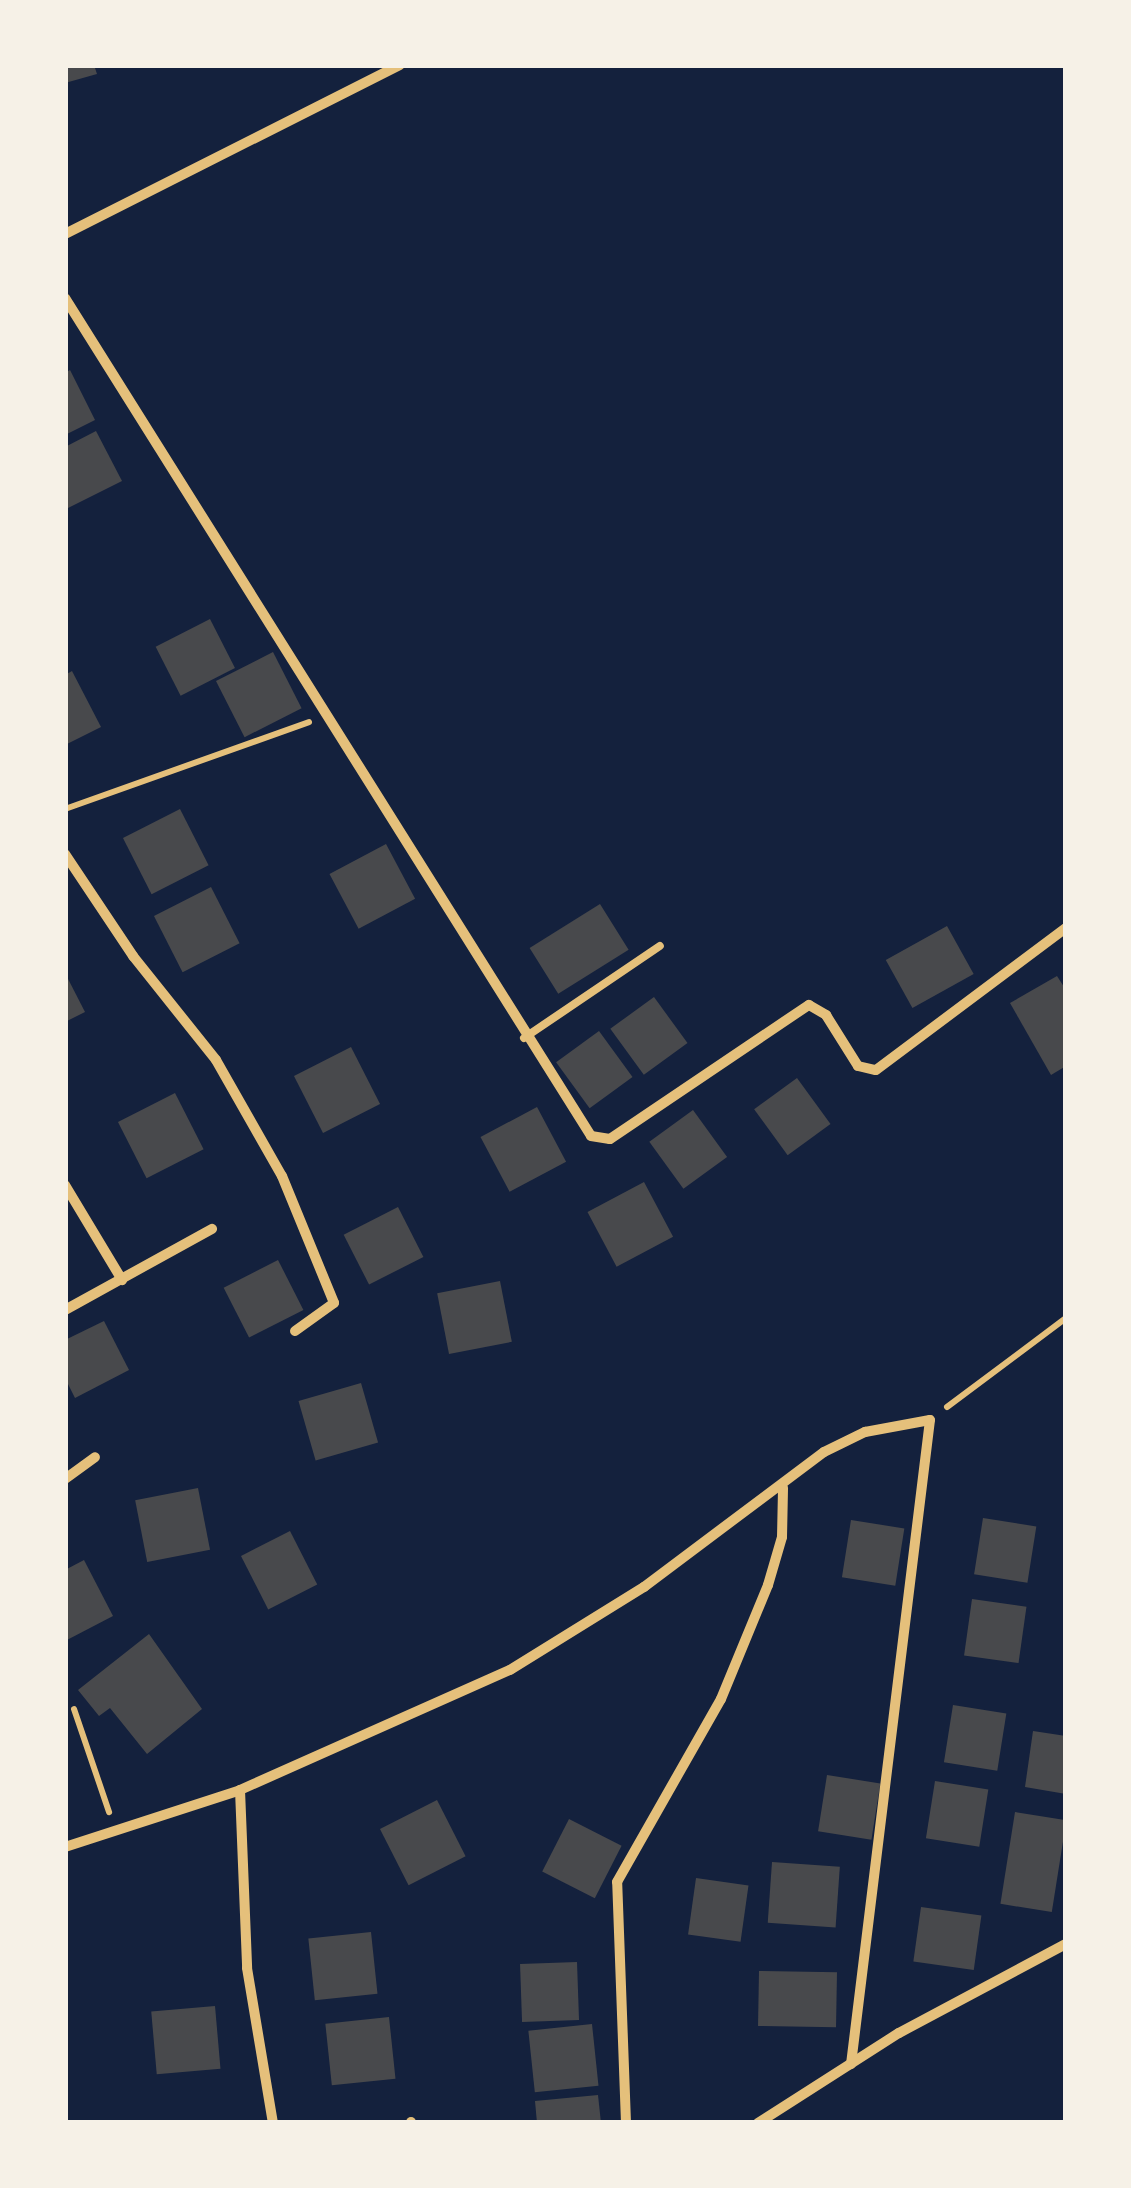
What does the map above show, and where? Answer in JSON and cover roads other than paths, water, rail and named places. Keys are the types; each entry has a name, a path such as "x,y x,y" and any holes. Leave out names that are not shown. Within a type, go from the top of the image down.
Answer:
{"street":[{"path":"65,234 400,65"},
{"path":"65,298 330,715 524,1038 591,1136 610,1139 808,1005 826,1015 858,1066 876,1070 1066,928"},
{"path":"65,854 133,956 216,1060 282,1176 334,1303 295,1331"},
{"path":"65,1184 122,1280"},
{"path":"65,1310 212,1230"},
{"path":"65,1847 240,1790 510,1670 644,1587 782,1488 824,1452 865,1432 930,1420 851,2064"},
{"path":"65,1478 95,1457"},
{"path":"626,2123 617,1882 721,1698 748,1634 782,1536 782,1488"},
{"path":"240,1790 247,1968 273,2123"},
{"path":"758,2123 851,2064 1066,1944"}],"lane":[{"path":"524,1038 660,946"}]}
